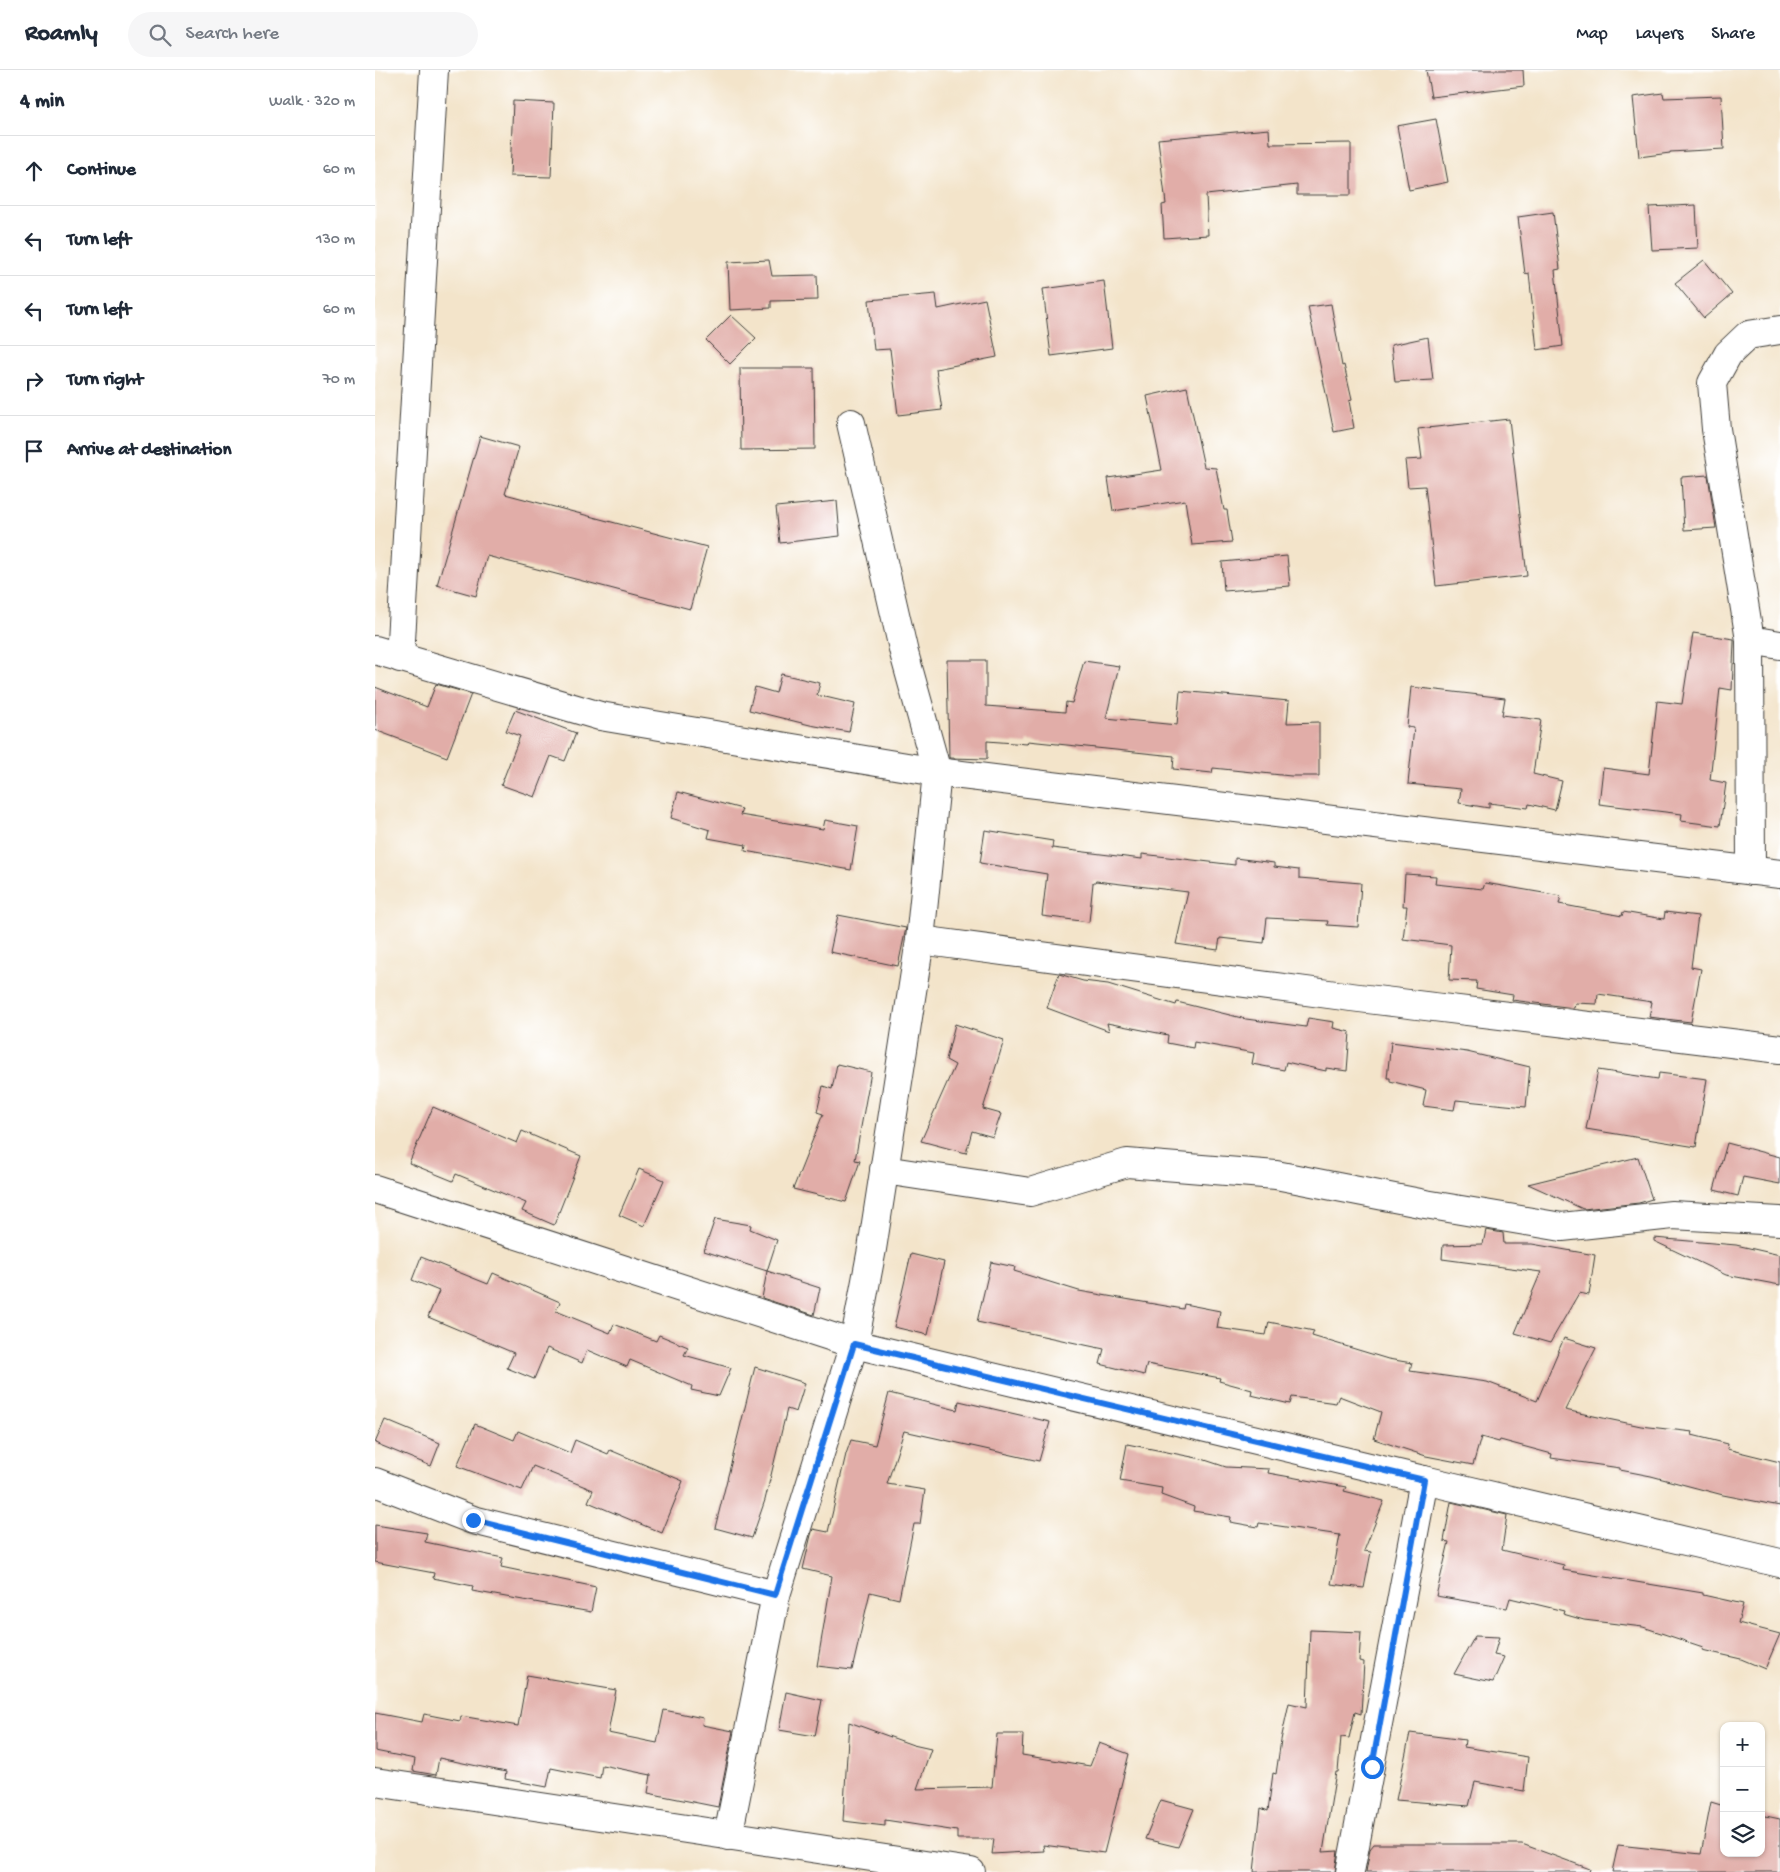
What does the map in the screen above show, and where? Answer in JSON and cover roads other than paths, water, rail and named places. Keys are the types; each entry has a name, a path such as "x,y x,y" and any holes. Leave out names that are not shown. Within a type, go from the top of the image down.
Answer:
{"street":[{"path":"434,70 387,654 600,716 937,772 1780,874"},
{"path":"1751,871 1750,640 1716,429 1712,383 1728,354 1748,335 1780,330"},
{"path":"728,1836 775,1595 854,1344 884,1170 920,940 937,772 904,653 851,423"},
{"path":"1750,640 1780,645"},
{"path":"920,940 1361,998 1780,1049"},
{"path":"884,1170 1030,1192 1127,1162 1276,1175 1425,1204 1562,1227 1672,1215 1780,1221"},
{"path":"375,1189 854,1344 1780,1563"},
{"path":"1350,1872 1424,1480"},
{"path":"375,1482 473,1520 775,1595"},
{"path":"375,1782 971,1872"}]}
